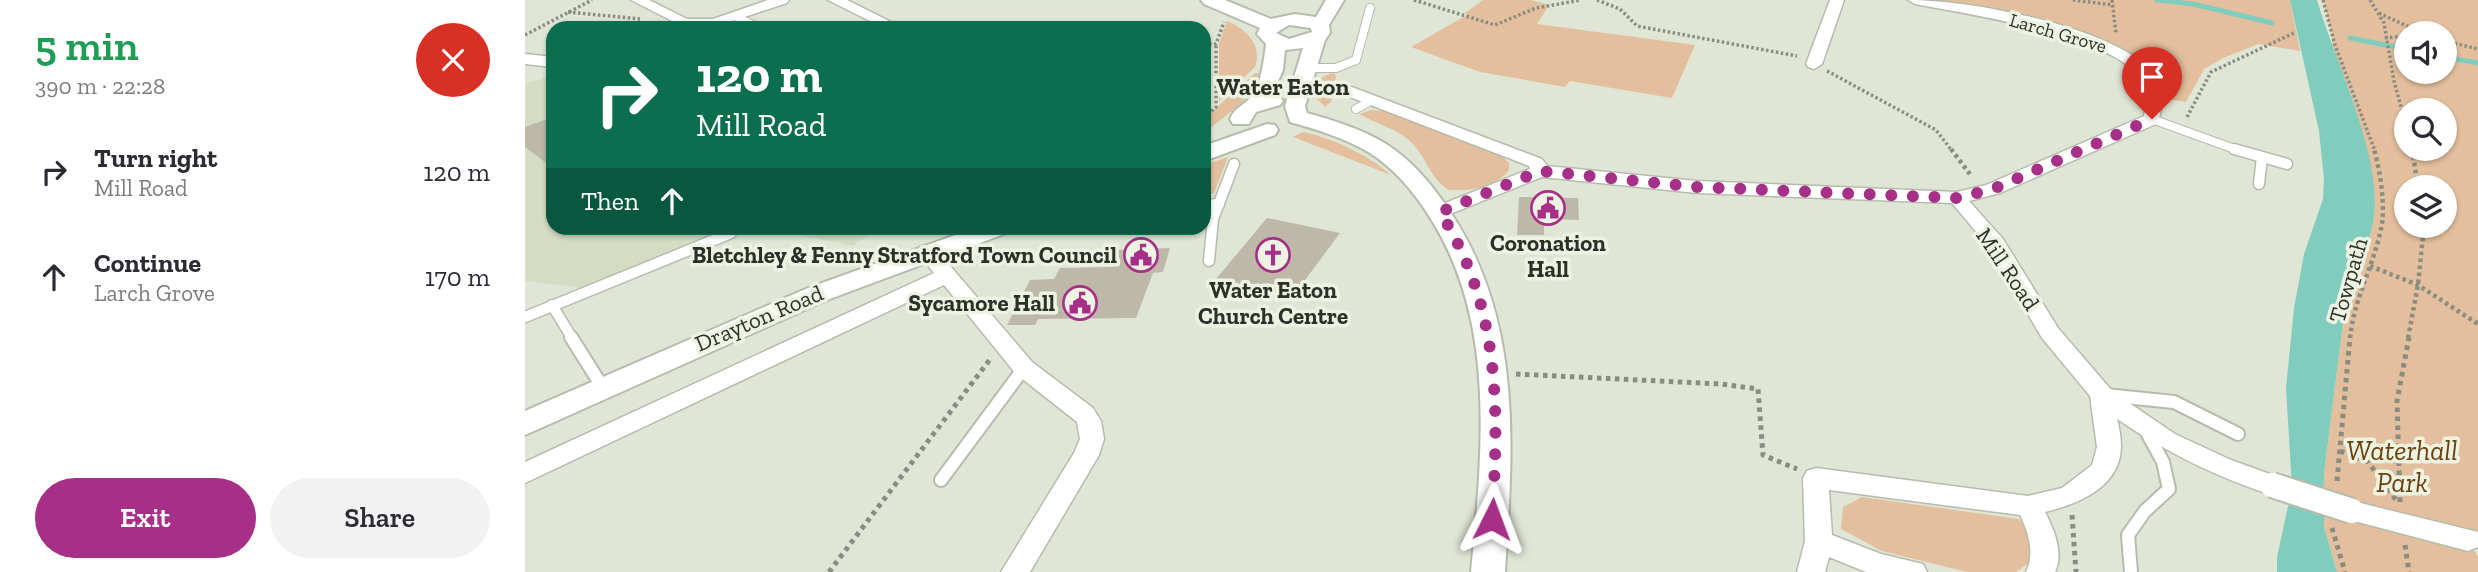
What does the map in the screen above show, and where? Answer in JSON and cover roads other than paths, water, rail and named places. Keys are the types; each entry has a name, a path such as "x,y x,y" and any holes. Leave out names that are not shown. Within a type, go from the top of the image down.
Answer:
{"street":[{"path":"638,0 680,21"},
{"path":"720,21 782,0"},
{"path":"835,0 881,21"},
{"path":"1210,0 1276,30 1298,44 1318,32"},
{"path":"1258,103 1273,70 1276,30 1316,0"},
{"path":"1211,151 1290,124 1318,32 1335,0"},
{"path":"1815,62 1837,0"},
{"name":"Larch Grove","path":"1915,0 2057,30 2117,50 2145,73 2155,92 2152,119"},
{"path":"525,60 546,62"},
{"path":"1343,89 1536,163 1540,171"},
{"path":"1211,137 1241,120 1244,111 1258,103 1274,101 1379,149 1412,179 1440,212 1473,275 1486,319 1494,373 1495,458 1487,572"},
{"path":"1440,212 1540,171 1697,187 1957,198 1983,191 2152,119"},
{"path":"1241,120 1248,127 1267,130"},
{"name":"Mill Road","path":"1957,198 1996,243 2050,332 2103,396 2166,440 2223,467 2343,514 2473,541"},
{"name":"Drayton Road","path":"525,424 777,309 927,251 976,235"},
{"path":"927,251 1024,368 1084,414 1089,421 1092,439 1082,461 1015,572"},
{"name":"Drayton Road","path":"525,473 947,275"},
{"path":"1811,572 1819,541 1816,478 2028,506 2070,496 2103,470 2109,447 2103,396"},
{"path":"2028,506 2040,528 2046,562 2040,572"},
{"path":"1819,541 1878,565 1913,572"}],"lane":[{"path":"1307,68 1336,68 1356,61 1370,8"},
{"path":"735,16 745,21"},
{"path":"1356,109 1372,100"},
{"path":"2152,119 2179,131 2287,164"},
{"path":"2259,184 2262,157"},
{"path":"1209,261 1213,219 1234,164"},
{"path":"1211,205 1219,204"},
{"path":"525,317 726,235"},
{"path":"552,306 603,388"},
{"path":"941,480 1024,368"},
{"path":"2103,396 2174,402 2238,434"},
{"path":"2131,572 2128,535 2145,511 2169,489 2163,462 2142,424"}],"water":[{"path":"2290,0 2317,0 2365,141 2375,198 2370,235 2344,315 2324,473 2324,527 2337,572 2277,572 2277,557 2292,488 2286,388 2294,308 2304,254 2323,199 2324,179 2319,131"}],"waterway":[{"path":"2157,0 2193,4 2272,23"},
{"path":"2350,38 2394,47"},
{"path":"2457,59 2478,63"}],"place":[{"name":"Coronation Hall","path":"1548,208"},
{"name":"Bletchley & Fenny Stratford Town Council","path":"1141,255"},
{"name":"Water Eaton Church Centre","path":"1273,255"},
{"name":"Sycamore Hall","path":"1080,303"}],"district":[{"name":"Water Eaton","path":"1283,86"}],"park label":[{"name":"Waterhall Park","path":"2402,466"}]}
